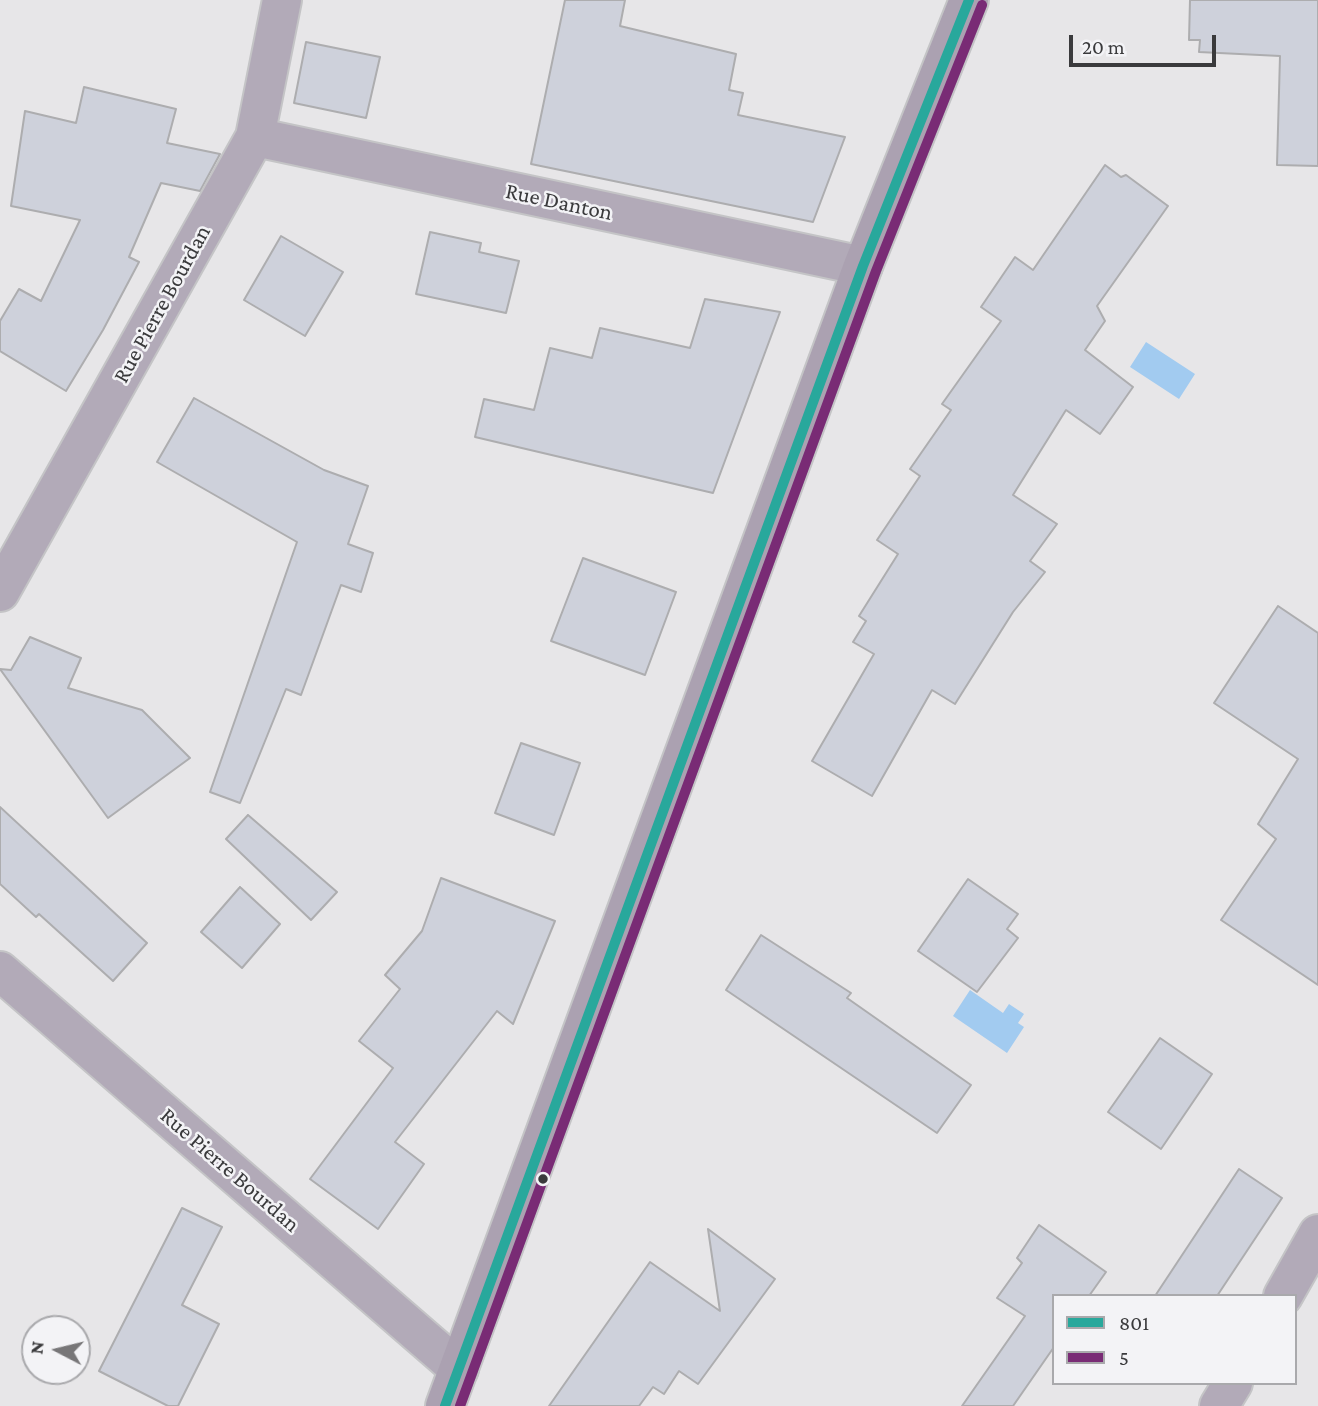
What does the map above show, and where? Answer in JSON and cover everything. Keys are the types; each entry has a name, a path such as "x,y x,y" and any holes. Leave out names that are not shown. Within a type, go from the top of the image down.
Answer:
{"main road":[{"path":"445,1406 863,266 969,0"}],"street":[{"name":"Rue Pierre Bourdan","path":"0,592 255,137 282,0"},
{"name":"Rue Danton","path":"255,137 863,266"},
{"name":"Rue Pierre Bourdan","path":"0,971 459,1369"},
{"path":"1284,1294 1318,1234"},
{"path":"1219,1406 1232,1385"}],"water":[{"path":"1146,342 1195,374 1179,399 1130,367"},
{"path":"970,990 1003,1013 1009,1004 1024,1014 1018,1023 1024,1027 1007,1053 953,1016"}],"building":[{"path":"565,0 625,0 620,26 736,54 729,90 743,93 738,115 845,137 813,222 531,164"},
{"path":"1190,0 1318,0 1318,166 1277,165 1280,56 1199,52 1200,40 1189,40"},
{"path":"306,42 380,57 366,118 294,103"},
{"path":"84,87 176,109 167,143 220,154 200,191 161,183 129,257 139,262 103,330 66,391 0,351 0,321 19,289 41,301 80,220 11,206 25,111 76,123"},
{"path":"1105,165 1121,177 1126,175 1168,206 1097,306 1105,321 1085,350 1133,387 1100,434 1066,410 1013,495 1057,524 1030,561 1045,572 1013,612 955,704 932,690 872,796 812,761 874,654 853,642 866,621 859,616 898,554 877,540 920,476 910,469 951,410 942,404 1001,321 981,307 1015,257 1033,270"},
{"path":"430,232 481,243 479,252 519,261 506,313 416,294"},
{"path":"281,236 343,272 305,336 244,300"},
{"path":"705,299 780,312 713,493 475,437 484,399 534,410 550,348 592,358 600,328 690,348"},
{"path":"194,398 324,470 368,486 348,544 373,553 361,592 341,585 301,695 286,689 240,803 210,792 297,542 157,462"},
{"path":"583,558 676,592 645,675 551,641"},
{"path":"1278,606 1318,633 1318,985 1221,920 1276,839 1258,824 1298,759 1214,703"},
{"path":"30,637 81,658 68,688 142,710 190,758 108,818 0,669 11,670"},
{"path":"521,743 580,763 554,835 495,813"},
{"path":"0,807 147,943 113,981 39,914 36,917 0,884"},
{"path":"248,815 337,892 311,920 226,839"},
{"path":"441,878 555,921 513,1024 497,1011 395,1142 424,1164 378,1229 310,1179 393,1068 359,1041 400,989 385,975 422,931"},
{"path":"968,879 1018,914 1007,929 1018,938 977,992 918,951"},
{"path":"240,887 280,924 242,968 201,932"},
{"path":"761,935 851,993 847,998 971,1085 937,1133 726,990"},
{"path":"1160,1038 1212,1074 1161,1149 1108,1112"},
{"path":"1239,1169 1282,1198 1218,1294 1156,1294"},
{"path":"182,1208 222,1227 182,1305 219,1324 178,1406 168,1406 99,1371"},
{"path":"1039,1225 1106,1272 1090,1294 1052,1294 1052,1350 1013,1406 962,1406 1025,1316 997,1298 1022,1263 1017,1258"},
{"path":"708,1229 775,1279 698,1384 679,1371 664,1394 653,1387 639,1406 549,1406 650,1262 720,1311"}],"transit line":[{"name":"801","path":"445,1406 863,266 969,0"},
{"name":"5","path":"460,1406 876,271 982,5"}]}
